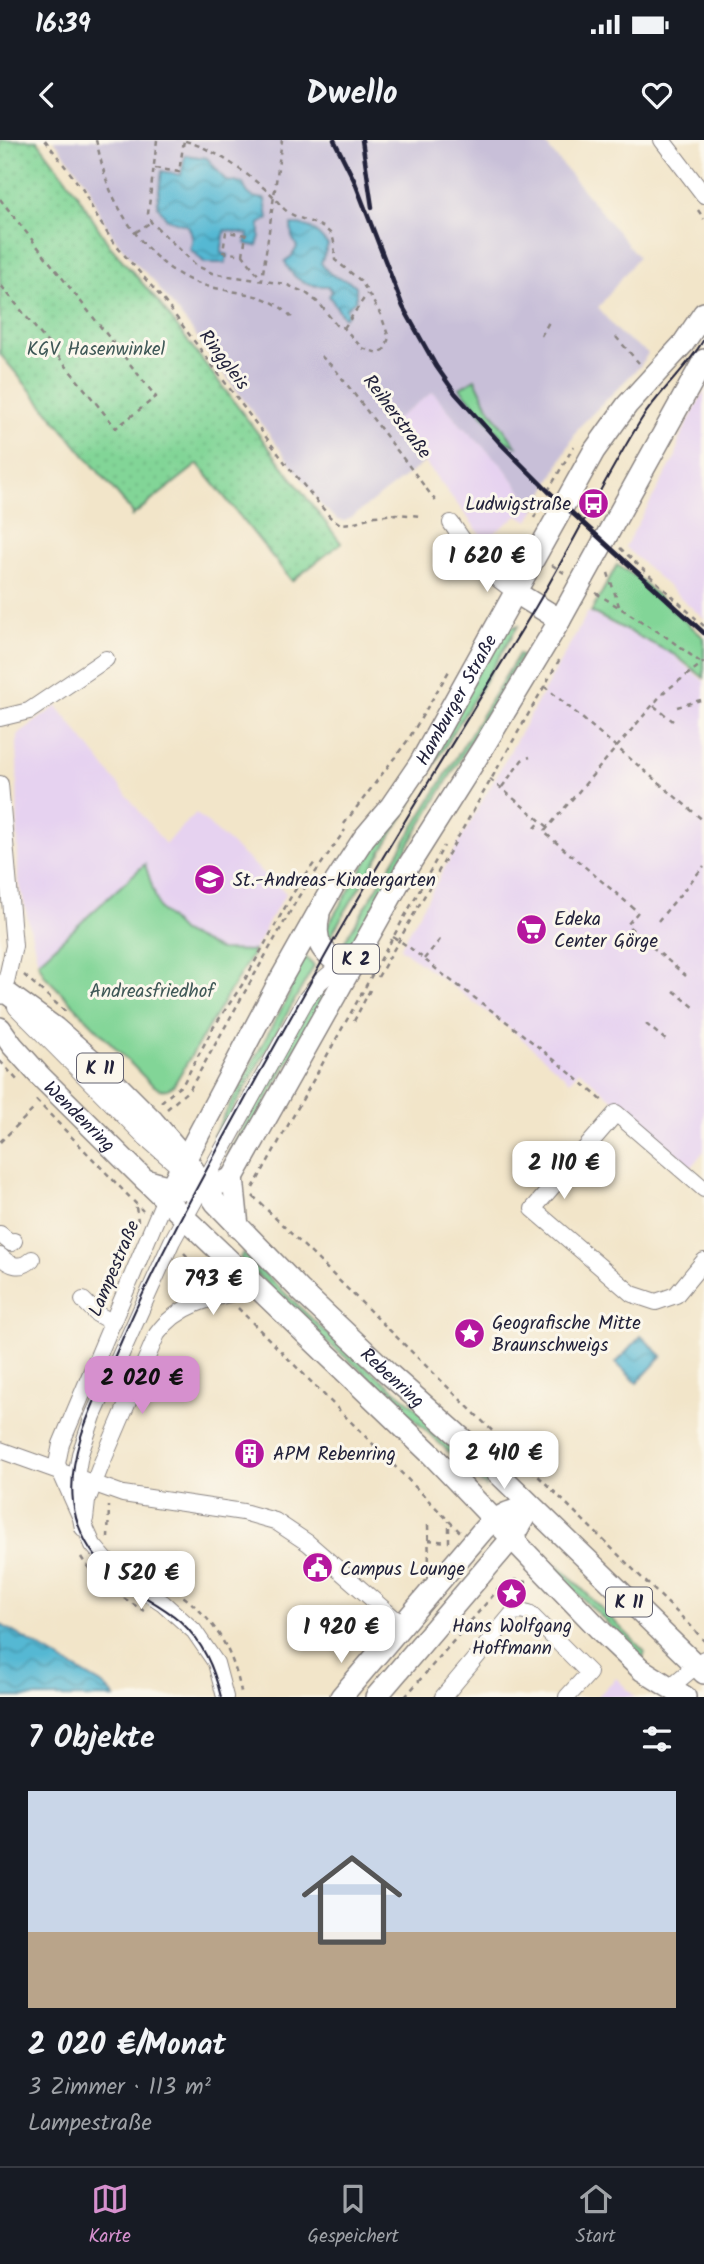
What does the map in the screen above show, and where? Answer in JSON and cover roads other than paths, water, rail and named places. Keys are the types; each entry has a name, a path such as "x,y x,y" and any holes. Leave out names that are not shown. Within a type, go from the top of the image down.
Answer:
{"main road":[{"name":"Hamburger Straße","path":"175,1178 319,912 365,838 419,765 594,451 626,405 683,344 704,313"},
{"name":"K 2","path":"233,1177 345,967 364,945 407,868 560,620 704,360"},
{"path":"515,592 560,620"},
{"path":"319,912 319,943 326,954 345,967"},
{"name":"K 11","path":"1,992 55,1028 94,1062 153,1121 175,1178"},
{"name":"Wendenring","path":"0,1028 27,1063 145,1180 175,1178"},
{"path":"175,1178 185,1191 200,1203 218,1185 233,1177 238,1227"},
{"name":"Rebenring","path":"175,1178 200,1203 259,1288 431,1454 602,1632 642,1670 677,1692"},
{"name":"Rebenring","path":"175,1178 200,1203 238,1227 349,1337 440,1418 701,1666"},
{"path":"341,1697 495,1519 508,1511 531,1506"},
{"path":"376,1697 512,1538 531,1506"}],"street":[{"path":"662,140 704,195"},
{"path":"451,523 481,566 515,592"},
{"path":"0,719 29,711 106,659"},
{"path":"0,785 14,946 1,992"},
{"path":"83,1528 76,1478 80,1454 93,1416 173,1248 200,1203 306,999 320,982 345,967"},
{"path":"704,1189 616,1113 533,1209 632,1294 656,1302 676,1294 704,1261"},
{"name":"Lampestraße","path":"60,1471 57,1464 61,1444 175,1178"},
{"path":"0,1256 10,1264 18,1266 27,1264 32,1259"},
{"path":"83,1528 87,1501 157,1334 163,1326 194,1303 259,1288"},
{"path":"83,1300 97,1314 113,1323"},
{"path":"0,1450 123,1494 243,1512 275,1521 308,1543 402,1625"},
{"path":"80,1454 83,1469 94,1485"},
{"path":"60,1471 83,1528 93,1545 117,1573 163,1603 194,1631 216,1663 225,1697"},
{"path":"443,1697 514,1612 520,1611 529,1613 589,1673 567,1697"},
{"path":"677,1692 701,1666"}],"water":[{"path":"185,155 207,158 226,181 243,183 251,196 265,199 268,219 260,224 257,246 246,244 248,234 225,230 221,253 228,255 225,263 205,263 190,249 192,237 188,226 167,219 157,205 162,171 181,175"},
{"path":"291,225 308,227 316,232 328,245 321,263 326,270 356,286 356,300 346,308 348,314 344,318 329,296 332,291 328,286 302,281 288,268 285,261 297,247 292,237"},
{"path":"641,1336 662,1356 637,1383 616,1363"},
{"path":"0,1624 103,1685 115,1697 0,1697"}],"tram line":[{"path":"221,1697 206,1656 188,1629 168,1611 127,1586 107,1570 84,1539 75,1515 72,1482 85,1424 167,1245 221,1142 333,942 535,608 641,420 704,339"}],"railway":[{"path":"334,140 354,180 403,307 436,366 455,393 548,491 704,633"},
{"path":"362,140 372,207"}],"place":[{"name":"Ludwigstraße","path":"594,503"},
{"name":"St.-Andreas-Kindergarten","path":"210,879"},
{"name":"Edeka Center Görge","path":"531,929"},
{"name":"Geografische Mitte Braunschweigs","path":"469,1333"},
{"name":"APM Rebenring","path":"250,1453"},
{"name":"Campus Lounge","path":"317,1568"},
{"name":"Hans Wolfgang Hoffmann","path":"512,1594"}],"park label":[{"name":"KGV Hasenwinkel","path":"96,348"},
{"name":"Andreasfriedhof","path":"152,990"}]}
